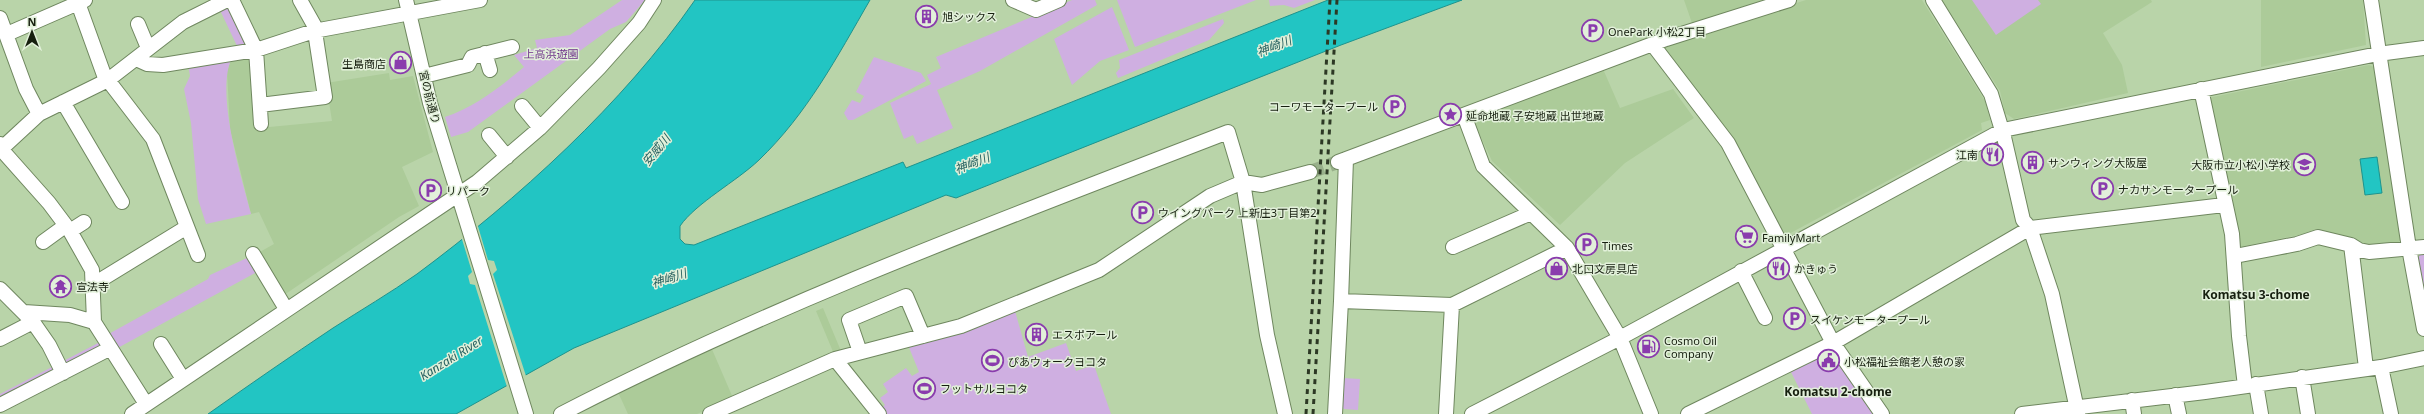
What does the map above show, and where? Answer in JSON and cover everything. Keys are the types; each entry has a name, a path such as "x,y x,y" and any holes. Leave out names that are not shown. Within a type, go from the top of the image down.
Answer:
{"street":[{"path":"146,404 109,349 94,322 94,284 92,270 68,228 49,203 0,147 39,114 108,80 183,22 227,0"},
{"path":"232,0 256,50 261,124"},
{"path":"260,105 325,97 314,25 300,0"},
{"name":"宮の前通り","path":"406,0 424,76 459,197 526,414"},
{"path":"136,59 147,64 163,65 256,50 314,31 479,0"},
{"path":"132,414 286,308 459,197 540,128 599,68 639,23 654,0"},
{"path":"1013,0 1036,10 1059,0"},
{"path":"1335,414 1342,301 1342,160 1653,44 1789,0"},
{"path":"1933,0 1991,94 2003,130 2023,220 2030,228 2052,294 2077,410"},
{"path":"2371,0 2378,54 2409,248 2424,329"},
{"path":"7,34 81,1 104,75 153,139 198,255"},
{"path":"0,18 26,90 39,114"},
{"path":"138,24 148,48"},
{"path":"1653,44 1728,143 1833,343 1882,414"},
{"path":"424,76 468,65 472,57 512,47"},
{"path":"1472,414 1620,338 2003,130 2201,88 2378,54 2424,48"},
{"path":"485,53 490,70"},
{"path":"2201,88 2224,205 2232,234 2235,256 2239,336 2251,385 2261,414"},
{"path":"63,102 122,202"},
{"path":"522,106 540,128"},
{"path":"1464,115 1483,166 1567,248 1620,338 1651,414"},
{"path":"561,414 612,388 814,295 973,230 1228,132 1242,182 1267,335 1285,414"},
{"path":"489,135 507,157"},
{"path":"710,414 835,359 960,326 1099,270 1210,196 1242,182 1262,185 1310,172"},
{"path":"1688,414 1833,343 2030,228 2224,205"},
{"path":"1453,247 1531,213"},
{"path":"43,242 68,228 84,222"},
{"path":"94,284 187,227"},
{"path":"2235,256 2297,244 2318,237 2351,245 2359,250 2369,252 2424,247"},
{"path":"2351,245 2366,368"},
{"path":"1342,301 1452,305 1567,248"},
{"path":"254,254 286,308"},
{"path":"1741,271 1765,318"},
{"path":"0,289 29,317 50,345 63,372"},
{"path":"860,352 849,320 906,296 923,336"},
{"path":"1446,414 1452,305"},
{"path":"0,339 29,317 70,315 94,322"},
{"path":"160,344 183,379"},
{"path":"0,406 109,349"},
{"path":"2022,414 2095,409 2132,400 2175,396 2381,367 2424,358"},
{"path":"835,359 879,414"},
{"path":"2381,367 2391,414"},
{"path":"2302,377 2308,414"},
{"path":"2175,396 2179,414"},
{"path":"2132,400 2134,414"}],"shaded area":[{"path":"1684,0 1769,0 1692,23"},
{"path":"1806,0 1922,0 1985,101 1990,120 1981,123 1982,130 1785,236 1731,138 1664,50 1667,43"},
{"path":"1942,0 2151,0 2152,2 2103,33 2122,65 2128,93 2014,119 2005,113 2000,91"},
{"path":"2261,0 2363,0 2366,45 2261,67"},
{"path":"254,56 259,128 332,121 326,83 389,73 390,80 413,76 433,152 402,167 419,206 399,217 284,295 258,253 274,244 259,212 251,214 230,129 227,71 231,60"},
{"name":"大阪市立小松小学校","path":"2369,65 2374,67 2401,239 2397,244 2368,247 2318,231 2239,247 2208,98"},
{"path":"1603,69 1620,108 1673,89 1694,118 1625,163 1560,225 1492,161 1473,120 1477,114"},
{"path":"823,308 841,351 834,354 816,311"},
{"path":"711,347 733,398 697,414 628,414 617,390"}],"green space":[{"name":"上高浜遊園","path":"622,0 645,0 626,22 610,29 468,132 451,137 445,117 477,102 524,67 514,55 537,48 535,40 570,35"},
{"path":"1072,0 1095,0 1097,5 980,71 937,90 953,128 917,144 913,135 904,139 890,103 931,84 927,75 941,68 936,57"},
{"path":"1117,0 1256,0 1135,47"},
{"path":"1269,0 1315,0 1294,8 1284,5 1270,6"},
{"path":"1972,0 2038,0 2041,4 1996,35"},
{"path":"230,2 250,46 238,48 219,8"},
{"path":"1112,7 1129,50 1100,61 1072,85 1054,39"},
{"path":"1223,19 1224,23 1209,40 1118,78 1116,73 1120,68 1119,60"},
{"path":"874,57 921,73 926,81 853,120 848,120 844,113 852,100 860,103 864,96 856,92"},
{"path":"231,60 227,75 226,93 228,114 236,158 251,214 206,224 198,199 191,123 184,89 190,76 188,64"},
{"path":"2424,252 2424,291 2418,257"},
{"path":"249,257 257,272 114,350 0,401 0,394 100,342 105,336 208,279 210,275"},
{"name":"ぴあウォークヨコタ","path":"1015,311 1028,357 1066,343 1076,371 1094,365 1111,414 884,414 880,409 885,405 880,398 888,392 883,384 906,368 912,376 919,372 908,345 960,334"},
{"path":"1823,352 1834,355 1873,414 1812,414 1790,370"},
{"path":"1343,378 1360,379 1358,410 1344,409 1341,405"}],"water":[{"path":"695,0 870,0 820,84 792,124 759,160 696,209 680,226 680,239 685,244 694,245 903,162 906,168 1328,0 1462,0 1341,45 956,198 946,195 574,348 456,414 208,414 333,328 417,274 493,214 567,148 602,113 667,39"},
{"path":"2377,157 2382,193 2365,195 2360,159"}],"pier":[{"path":"477,223 488,260 494,261 497,270 493,274 526,376 507,387 475,285 470,284 468,276 472,272 461,236"}],"tunnel":[{"path":"1310,172 1338,162"}],"railway":[{"path":"1306,414 1330,0"},
{"path":"1313,414 1337,0"}],"place":[{"name":"旭シックス","path":"926,16"},
{"name":"OnePark 小松2丁目","path":"1592,31"},
{"name":"生島商店","path":"401,63"},
{"name":"コーワモータープール","path":"1394,106"},
{"name":"延命地蔵 子安地蔵 出世地蔵","path":"1450,115"},
{"name":"江南","path":"1993,154"},
{"name":"サンウィング大阪屋","path":"2033,162"},
{"name":"大阪市立小松小学校","path":"2305,164"},
{"name":"ナカサンモータープール","path":"2103,189"},
{"name":"リパーク","path":"430,190"},
{"name":"ウイングパーク 上新庄3丁目第2","path":"1143,212"},
{"name":"FamilyMart","path":"1747,237"},
{"name":"Times","path":"1587,245"},
{"name":"北口文房具店","path":"1557,268"},
{"name":"かきゅう","path":"1779,268"},
{"name":"宣法寺","path":"60,286"},
{"name":"スイケンモータープール","path":"1795,319"},
{"name":"エスポアール","path":"1036,334"},
{"name":"Cosmo Oil Company","path":"1648,346"},
{"name":"ぴあウォークヨコタ","path":"993,361"},
{"name":"小松福祉会館老人憩の家","path":"1829,361"},
{"name":"フットサルヨコタ","path":"924,388"}],"district":[{"name":"Komatsu 3-chome","path":"2256,294"},
{"name":"Komatsu 2-chome","path":"1838,391"}],"water label":[{"name":"神崎川","path":"1274,46"},
{"name":"安威川","path":"656,150"},
{"name":"神崎川","path":"972,163"},
{"name":"神崎川","path":"669,278"},
{"name":"Kanzaki River","path":"451,358"}]}
